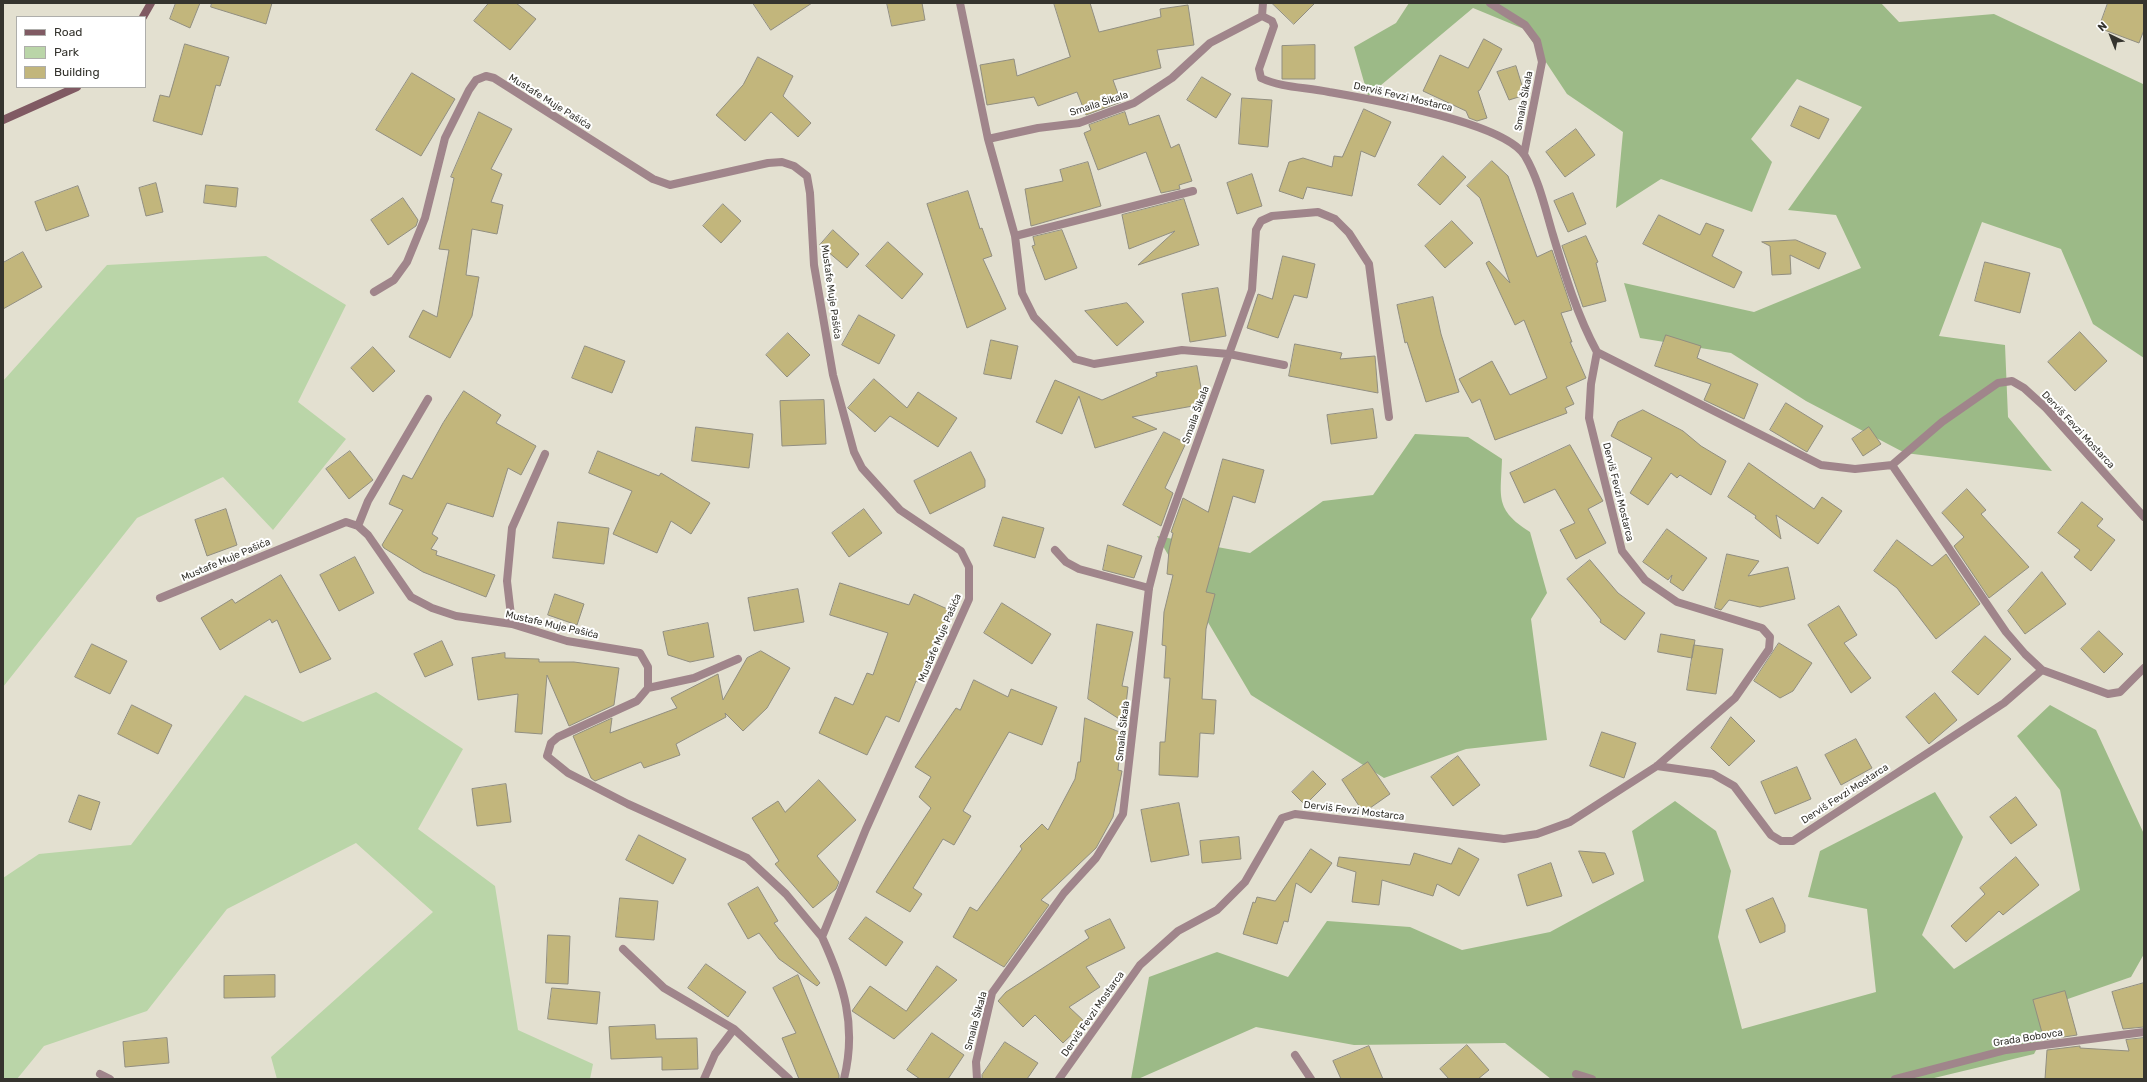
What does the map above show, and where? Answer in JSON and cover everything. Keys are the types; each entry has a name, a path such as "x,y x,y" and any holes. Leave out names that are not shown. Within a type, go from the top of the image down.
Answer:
{"street":[{"path":"144,16 151,3"},
{"path":"960,3 988,138 1015,236 1022,293 1034,317 1075,359 1094,364 1182,350 1229,354 1284,365"},
{"path":"1262,3 1262,16"},
{"name":"Smaila Šikala","path":"1490,3 1525,25 1537,41 1542,62 1524,154"},
{"name":"Smaila Šikala","path":"988,138 1038,128 1080,123 1134,103 1172,78 1210,42 1262,16"},
{"name":"Derviš Fevzi Mostarca","path":"1059,1079 1140,965 1178,931 1217,910 1246,882 1282,818 1295,814 1504,839 1537,834 1570,822 1657,766 1735,698 1769,649 1770,637 1762,628 1677,602 1645,580 1622,551 1589,418 1591,384 1597,352 1584,328 1562,264 1535,176 1524,154 1508,139 1446,116 1328,91 1274,84 1261,78 1259,69 1274,26 1272,21 1262,16"},
{"name":"Mustafe Muje Pašića","path":"374,292 394,280 407,262 425,218 445,138 472,85 476,80 486,76 494,78 652,179 670,185 768,163 782,162 794,166 806,176 810,193 816,273 833,375 854,452 862,468 900,510 962,551 969,567 969,599 866,829 822,936"},
{"path":"3,120 75,88"},
{"path":"1015,236 1193,191"},
{"name":"Smaila Šikala","path":"977,1079 976,1062 992,994 1064,893 1096,858 1124,814 1149,588 1159,549 1252,290 1256,230 1261,221 1272,216 1318,212 1335,220 1349,233 1369,264 1390,417"},
{"path":"1597,352 1821,465 1854,469 1892,465 2006,632 2024,654 2042,670 2108,694 2120,692 2144,668"},
{"name":"Derviš Fevzi Mostarca","path":"1892,465 1942,422 1998,383 2012,381 2024,388 2046,408 2144,517"},
{"path":"358,526 368,500 428,399"},
{"path":"512,624 507,581 512,528 545,454"},
{"name":"Mustafe Muje Pašića","path":"160,598 346,522 358,526 368,535 411,597 432,608 456,616 512,624 567,641 640,653 648,667 648,688"},
{"path":"1055,550 1066,562 1079,569 1149,588"},
{"path":"738,659 694,678 648,688 637,701 558,738 551,743 546,756 568,773 621,801 747,858 786,894 822,936 837,969 845,994 849,1029 849,1060 844,1079"},
{"name":"Derviš Fevzi Mostarca","path":"1657,766 1713,774 1734,786 1771,835 1781,840 1793,840 2004,702 2042,670"},
{"path":"623,949 664,988 734,1029 789,1079"},
{"path":"704,1079 715,1054 734,1029"},
{"name":"Grada Bobovca","path":"1894,1079 2006,1050 2144,1032"},
{"path":"1295,1055 1311,1079"},
{"path":"100,1074 110,1079"},
{"path":"1576,1074 1592,1079"}],"green space":[{"path":"1409,3 1881,3 1899,22 1994,14 2143,84 2144,358 2093,324 2061,249 1982,222 1939,336 2005,345 2008,417 2052,471 1905,453 1806,401 1731,353 1640,338 1624,283 1754,312 1861,268 1836,215 1788,210 1862,107 1797,79 1751,139 1772,162 1752,212 1661,179 1616,208 1623,132 1567,94 1524,29 1473,8 1368,96 1354,47 1396,23"},
{"path":"266,256 346,305 298,402 346,439 273,530 223,477 137,518 3,687 3,381 107,265"},
{"path":"1415,434 1468,437 1502,459 1502,501 1510,516 1518,524 1530,532 1547,593 1531,619 1547,740 1466,749 1384,778 1251,695 1157,536 1250,553 1323,501 1373,495"},
{"path":"376,692 463,749 418,829 495,886 518,1030 593,1064 590,1079 277,1079 271,1057 433,912 356,843 227,909 147,1011 44,1046 17,1079 3,1079 3,878 39,854 131,845 245,695 303,722"},
{"path":"2050,705 2096,730 2144,834 2144,954 2131,977 2062,1001 2034,1054 1930,1079 1551,1079 1505,1043 1354,1045 1256,1027 1138,1079 1131,1079 1149,977 1217,952 1288,977 1327,921 1410,927 1462,950 1550,932 1644,881 1632,831 1675,801 1716,831 1731,871 1718,937 1742,1029 1876,992 1867,909 1808,897 1820,851 1935,792 1963,837 1922,935 1954,969 2080,890 2060,790 2017,736"}],"building":[{"path":"176,3 200,3 190,28 170,19"},
{"path":"212,3 272,3 266,24 211,7"},
{"path":"489,3 516,3 536,19 510,50 474,21"},
{"path":"753,3 812,3 771,30"},
{"path":"887,3 922,3 925,20 892,26"},
{"path":"1054,3 1090,3 1099,32 1161,17 1160,9 1188,5 1194,45 1157,50 1161,68 1113,80 1121,102 1086,115 1077,92 1038,106 1034,97 987,105 980,65 1014,59 1017,76 1070,57"},
{"path":"1272,3 1315,3 1294,24"},
{"path":"2108,3 2144,3 2144,30 2139,43 2099,28"},
{"path":"1484,39 1502,49 1480,90 1478,91 1487,118 1477,121 1469,118 1466,111 1423,91 1440,55 1468,68"},
{"path":"185,44 229,57 220,86 216,85 202,135 153,121 160,95 169,97"},
{"path":"1315,45 1315,79 1282,79 1282,46"},
{"path":"758,57 793,76 783,96 811,123 798,137 771,112 745,141 716,115 743,85"},
{"path":"1516,66 1525,95 1509,100 1497,72"},
{"path":"412,73 455,99 421,156 376,130"},
{"path":"1202,77 1231,94 1216,118 1187,100"},
{"path":"1242,98 1272,100 1268,147 1239,144"},
{"path":"1800,106 1829,119 1819,139 1791,126"},
{"path":"1364,109 1391,122 1375,157 1361,151 1352,196 1307,187 1303,199 1279,191 1289,162 1303,158 1332,167 1334,156 1342,157"},
{"path":"479,112 512,129 491,169 502,174 491,202 503,205 497,234 472,229 466,275 479,277 472,316 450,358 409,337 423,310 437,317 449,250 439,249 454,178 451,177"},
{"path":"1125,112 1129,125 1159,115 1171,148 1179,144 1192,181 1179,185 1180,189 1161,193 1146,152 1098,170 1084,133 1091,130 1089,125"},
{"path":"1576,129 1595,155 1565,177 1546,152"},
{"path":"1443,156 1466,177 1440,205 1418,185"},
{"path":"1492,161 1508,176 1537,257 1552,250 1572,310 1561,313 1572,342 1570,342 1586,378 1566,387 1574,404 1565,408 1567,413 1495,440 1480,399 1472,403 1459,379 1492,361 1510,395 1547,378 1524,320 1515,325 1486,263 1489,261 1510,283 1480,198 1467,186"},
{"path":"1088,162 1101,206 1031,226 1025,189 1063,181 1060,170"},
{"path":"1252,174 1262,206 1237,214 1227,183"},
{"path":"156,183 163,212 146,216 139,188"},
{"path":"206,185 238,188 236,207 204,203"},
{"path":"78,186 89,216 46,231 35,202"},
{"path":"968,191 980,229 982,228 992,256 983,259 1006,309 967,328 927,204"},
{"path":"1573,193 1586,224 1568,232 1554,201"},
{"path":"403,198 418,220 416,226 388,245 371,220"},
{"path":"1184,199 1199,245 1138,265 1175,231 1129,249 1122,215"},
{"path":"723,204 741,221 721,243 703,226"},
{"path":"1659,215 1700,235 1706,223 1724,230 1712,256 1742,272 1734,288 1643,244"},
{"path":"1452,221 1473,243 1445,268 1425,246"},
{"path":"833,230 859,254 847,268 820,245"},
{"path":"1062,230 1077,268 1045,280 1032,246 1035,245 1033,237"},
{"path":"1586,236 1598,262 1596,263 1606,301 1583,307 1562,246"},
{"path":"1796,240 1826,253 1819,269 1790,255 1791,274 1772,275 1770,246 1762,242"},
{"path":"888,242 923,274 902,299 866,266"},
{"path":"23,252 42,287 3,309 3,263"},
{"path":"1283,256 1315,264 1307,298 1294,295 1278,338 1247,328 1258,294 1272,299"},
{"path":"1985,262 2030,273 2020,313 1975,301"},
{"path":"1218,288 1226,336 1190,342 1182,294"},
{"path":"1433,297 1441,334 1459,392 1426,402 1407,342 1405,343 1397,305"},
{"path":"1127,303 1144,322 1117,346 1085,311"},
{"path":"859,315 895,335 879,364 842,345"},
{"path":"2080,332 2107,361 2075,391 2048,362"},
{"path":"788,333 810,355 787,377 766,355"},
{"path":"1666,335 1701,346 1697,358 1758,384 1744,419 1704,400 1711,384 1655,366"},
{"path":"991,340 1018,346 1011,379 984,374"},
{"path":"1295,344 1342,353 1340,359 1375,356 1378,393 1289,376"},
{"path":"585,346 625,361 612,393 572,378"},
{"path":"373,347 395,371 373,392 351,368"},
{"path":"1197,366 1204,404 1132,417 1157,429 1095,448 1079,396 1062,434 1036,422 1055,380 1102,400 1157,376 1156,373"},
{"path":"874,379 907,408 918,392 957,418 938,447 890,416 875,432 848,408"},
{"path":"464,391 501,415 496,423 536,446 521,475 508,468 493,517 447,503 432,534 438,538 431,549 437,551 436,555 495,575 486,597 423,572 384,548 382,545 403,510 389,504 403,475 412,479 443,423"},
{"path":"824,400 826,444 782,446 780,401"},
{"path":"1786,403 1823,426 1807,452 1770,430"},
{"path":"1373,409 1377,438 1331,444 1327,415"},
{"path":"1643,410 1683,431 1701,446 1726,461 1711,495 1680,475 1677,478 1671,473 1648,505 1630,493 1652,458 1611,436 1618,422"},
{"path":"696,427 753,434 749,468 692,461"},
{"path":"1869,427 1881,444 1863,456 1852,439"},
{"path":"1164,432 1186,443 1165,488 1173,493 1161,526 1123,505"},
{"path":"1570,445 1603,501 1588,509 1606,543 1576,559 1560,530 1575,523 1555,489 1524,503 1510,473"},
{"path":"350,451 373,480 349,499 326,469"},
{"path":"598,451 659,476 661,473 710,503 691,534 671,521 657,553 613,534 632,491 589,473"},
{"path":"971,452 985,480 985,487 930,514 914,481"},
{"path":"1223,459 1264,470 1255,503 1233,496 1206,592 1215,594 1206,629 1202,699 1216,700 1214,734 1200,733 1198,777 1159,775 1160,742 1165,742 1170,678 1164,678 1166,646 1162,645 1164,612 1173,575 1167,574 1169,550 1173,533 1171,532 1183,498 1208,512"},
{"path":"1749,463 1814,509 1822,497 1842,511 1818,544 1776,515 1781,539 1755,518 1756,516 1728,497"},
{"path":"1967,489 1986,510 1981,514 2029,567 1989,598 1954,546 1964,537 1942,513"},
{"path":"2082,502 2103,519 2097,526 2115,540 2091,571 2074,557 2080,550 2058,533"},
{"path":"226,509 237,545 207,556 195,520"},
{"path":"864,509 882,533 849,557 832,533"},
{"path":"1003,517 1044,528 1035,558 994,546"},
{"path":"558,522 609,528 604,564 553,558"},
{"path":"1667,529 1707,558 1683,591 1670,582 1672,575 1668,580 1643,562"},
{"path":"1897,540 1932,566 1946,554 1980,604 1936,639 1897,588 1874,571"},
{"path":"1108,545 1142,556 1134,578 1103,570"},
{"path":"1727,554 1759,561 1748,576 1788,567 1795,599 1760,607 1729,600 1721,610 1715,608"},
{"path":"355,557 374,593 339,611 320,575"},
{"path":"1590,560 1618,593 1645,613 1625,640 1600,622 1601,620 1567,579"},
{"path":"2042,572 2066,604 2025,634 2008,611"},
{"path":"281,575 331,659 300,673 277,620 272,623 270,619 220,650 201,618 232,599 235,603"},
{"path":"840,583 909,605 914,594 954,612 940,642 935,640 918,682 916,681 899,722 886,716 867,755 819,733 835,697 853,705 867,673 873,675 888,633 830,615"},
{"path":"798,589 804,622 754,631 748,598"},
{"path":"555,594 584,604 577,625 548,615"},
{"path":"1002,603 1051,634 1032,664 984,633"},
{"path":"1839,606 1857,635 1844,643 1871,678 1851,693 1808,625"},
{"path":"708,623 714,657 690,662 668,655 663,632"},
{"path":"1097,624 1133,632 1122,686 1128,687 1124,722 1088,699"},
{"path":"2099,631 2123,654 2104,673 2081,649"},
{"path":"1661,634 1695,640 1692,658 1658,652"},
{"path":"1985,636 2011,659 1978,695 1952,672"},
{"path":"442,641 453,665 425,677 414,654"},
{"path":"1779,643 1812,663 1793,691 1780,698 1754,681"},
{"path":"92,644 127,661 110,694 75,677"},
{"path":"1694,645 1723,649 1716,694 1687,690"},
{"path":"761,651 790,668 767,708 743,731 725,713 726,717 676,744 680,755 644,768 641,762 595,781 591,778 573,736 612,718 610,733 677,708 671,698 718,674 723,700 747,658"},
{"path":"505,653 505,658 539,659 539,662 574,662 619,668 614,705 569,726 547,675 542,734 515,732 518,694 478,700 472,658"},
{"path":"974,680 1008,697 1011,689 1057,707 1042,745 1009,732 963,811 971,816 954,845 943,839 913,888 922,894 910,912 876,892 931,808 919,797 931,777 915,767 956,708 960,710"},
{"path":"1935,693 1957,720 1929,744 1906,717"},
{"path":"132,705 172,725 158,754 118,734"},
{"path":"1731,717 1755,741 1729,766 1711,748"},
{"path":"1085,718 1122,733 1118,770 1122,771 1113,817 1096,848 1041,900 1049,905 1004,967 953,937 970,907 977,911 1022,849 1020,846 1042,824 1048,830 1075,779 1078,762 1080,762"},
{"path":"1602,732 1636,743 1624,778 1590,766"},
{"path":"1856,739 1872,768 1841,785 1825,755"},
{"path":"1458,756 1480,785 1453,806 1431,777"},
{"path":"1368,762 1390,794 1370,808 1365,815 1342,780"},
{"path":"1797,767 1811,799 1775,814 1761,782"},
{"path":"1313,771 1326,784 1305,805 1292,792"},
{"path":"819,780 856,820 817,856 839,882 836,889 813,908 775,864 779,861 752,818 778,801 785,812"},
{"path":"506,784 511,822 477,826 472,789"},
{"path":"79,795 100,802 91,830 69,822"},
{"path":"2016,797 2037,825 2011,844 1990,817"},
{"path":"1179,803 1189,855 1151,862 1141,810"},
{"path":"639,835 686,859 673,884 626,860"},
{"path":"1239,837 1241,859 1202,863 1200,841"},
{"path":"1459,848 1479,859 1459,896 1437,884 1433,896 1382,880 1379,905 1352,902 1356,872 1337,866 1339,857 1410,865 1414,853 1451,864"},
{"path":"1311,849 1332,863 1311,893 1296,883 1288,922 1284,921 1277,944 1243,934 1253,902 1255,903 1257,897 1275,901"},
{"path":"1579,851 1605,853 1614,874 1593,883"},
{"path":"2016,857 2039,885 2003,915 1999,911 1966,942 1951,926 1985,894 1980,888"},
{"path":"1551,863 1562,896 1527,906 1518,875"},
{"path":"758,887 778,921 774,923 820,983 817,986 779,959 759,933 748,939 728,904"},
{"path":"620,898 658,901 654,940 616,937"},
{"path":"1773,898 1785,925 1785,932 1760,943 1746,910"},
{"path":"866,917 903,942 886,966 849,939"},
{"path":"1110,919 1125,948 1086,967 1100,987 1069,1007 1085,1022 1063,1043 1035,1015 1023,1027 998,1001 1006,992 1089,938 1085,931"},
{"path":"548,935 570,936 568,984 546,983"},
{"path":"706,964 746,992 728,1017 688,988"},
{"path":"937,966 957,980 894,1039 852,1011 870,986 906,1011"},
{"path":"275,975 275,997 224,998 224,976"},
{"path":"798,975 839,1075 839,1079 799,1079 782,1038 796,1033 773,988"},
{"path":"2144,983 2144,1027 2123,1029 2112,992"},
{"path":"552,988 600,992 597,1024 548,1019"},
{"path":"2065,991 2077,1035 2044,1040 2033,1000"},
{"path":"655,1025 656,1039 697,1038 698,1069 662,1070 662,1057 611,1059 609,1027"},
{"path":"932,1033 964,1055 948,1079 920,1079 907,1070"},
{"path":"167,1038 169,1063 125,1067 123,1042"},
{"path":"2144,1038 2144,1079 2045,1079 2047,1050 2080,1046 2080,1048 2129,1051 2126,1040"},
{"path":"1005,1042 1038,1063 1027,1079 982,1079 982,1075"},
{"path":"1467,1045 1489,1070 1478,1079 1449,1079 1440,1069"},
{"path":"1369,1046 1383,1079 1341,1079 1333,1061"}]}
